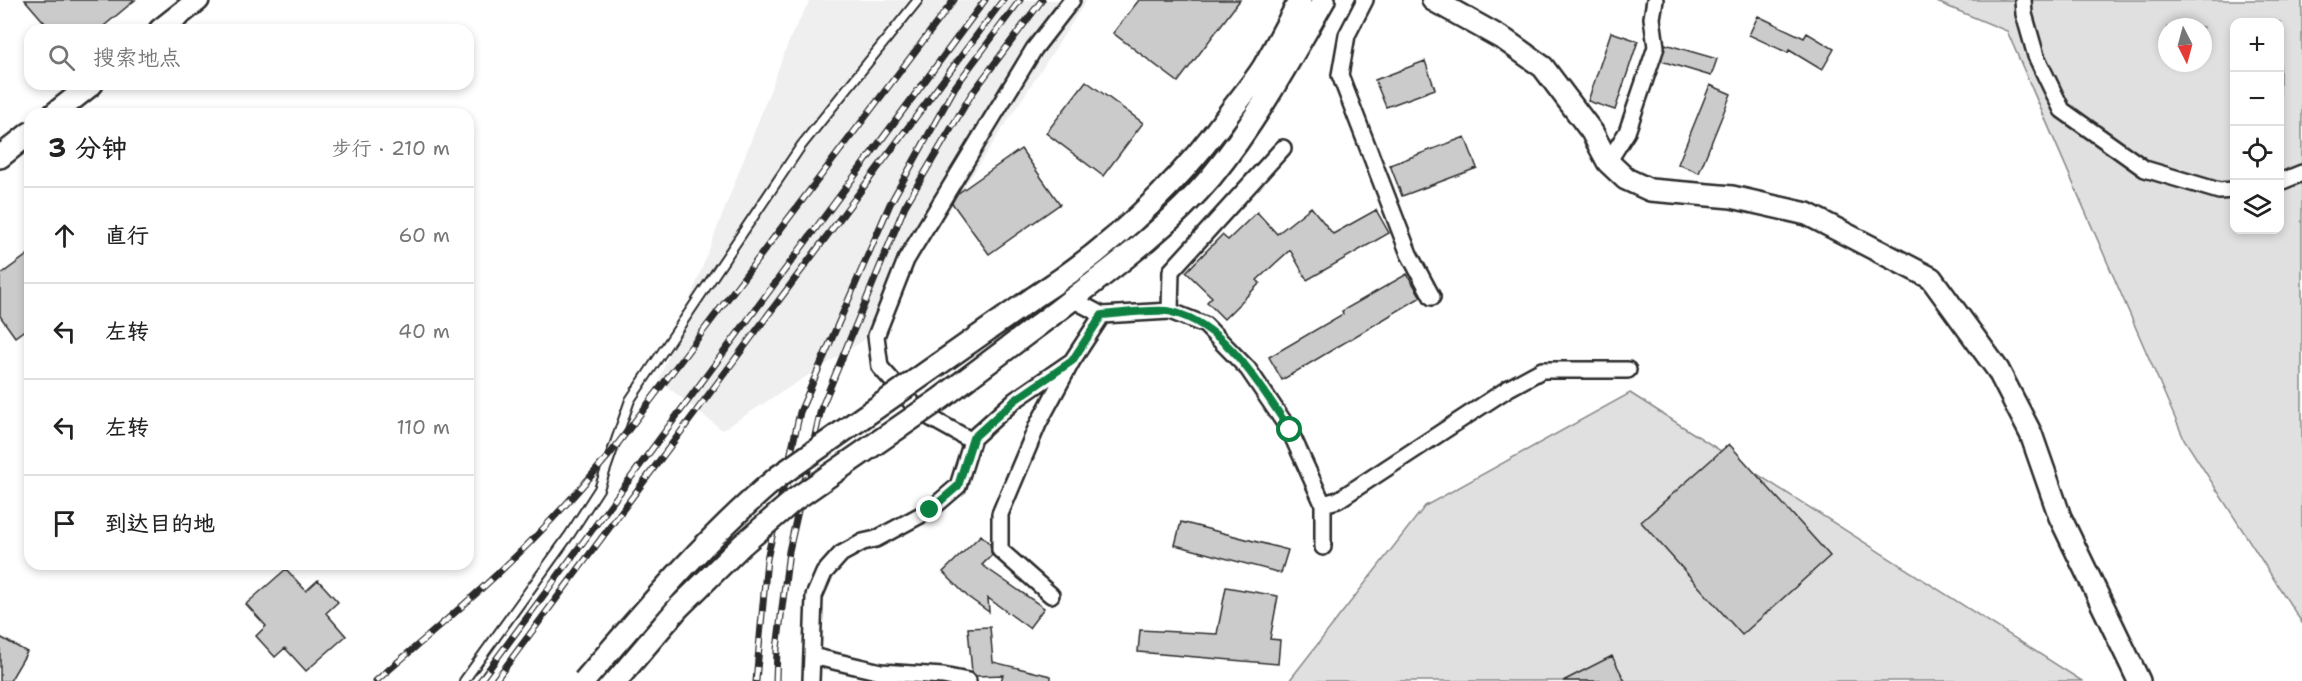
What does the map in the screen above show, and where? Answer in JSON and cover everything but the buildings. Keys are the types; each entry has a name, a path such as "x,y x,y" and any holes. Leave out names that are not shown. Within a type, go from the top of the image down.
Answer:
{"main road":[{"path":"168,24 198,0"},
{"path":"584,681 682,567 753,498 788,470 1102,249 1139,218 1186,170 1262,69 1300,0"},
{"path":"616,681 678,608 742,545 794,500 940,399 1150,237 1210,178 1251,124 1324,0"},
{"path":"1433,0 1505,39 1544,67 1593,132 1608,162 1626,179 1650,190 1732,197 1767,203 1807,214 1930,278 1998,370 2031,434 2060,517 2139,681"},
{"path":"62,108 84,90"},
{"path":"0,157 24,139"}],"street":[{"path":"972,441 920,412 880,367 876,336 906,260 1034,49 1072,0"},
{"path":"1365,0 1347,35 1340,75 1409,254 1432,297"},
{"path":"1608,162 1627,132 1656,46 1652,18 1655,0"},
{"path":"2023,0 2024,14 2036,56 2062,110 2145,169 2219,191 2230,190"},
{"path":"1170,311 1171,271 1284,148"},
{"path":"2284,180 2302,173"},
{"path":"1072,299 1102,315 1170,311 1204,325 1248,369 1290,430 1323,504 1323,547"},
{"path":"1051,595 1000,549 1000,514 1038,424 1072,361 1102,315"},
{"path":"811,681 812,606 818,584 824,573 841,554 863,542 876,539 930,510 958,486 972,441 1015,400 1072,361"},
{"path":"1323,504 1338,500 1509,388 1542,370 1628,370"},
{"path":"812,656 881,672 943,676 968,681"}],"lane":[{"path":"464,681 570,534 599,489 630,400 801,146 918,0"}],"shaded area":[{"path":"810,0 1087,0 864,340 722,430 659,380 791,36"},
{"path":"1932,0 2302,0 2302,623 2184,439 2007,31"},
{"path":"1630,393 2082,681 1289,681 1425,506"}],"railway":[{"path":"376,681 512,560 610,454 954,0"},
{"path":"480,681 985,0"},
{"path":"495,681 1003,0"},
{"path":"756,681 767,559 800,412 890,204 955,87 1020,0"},
{"path":"776,681 777,649 789,551 821,409 905,206 971,95 1042,0"}],"route":[{"path":"930,510 958,486 973,438 1015,400 1072,361 1102,315 1170,311 1204,325 1248,369 1290,430"}]}
